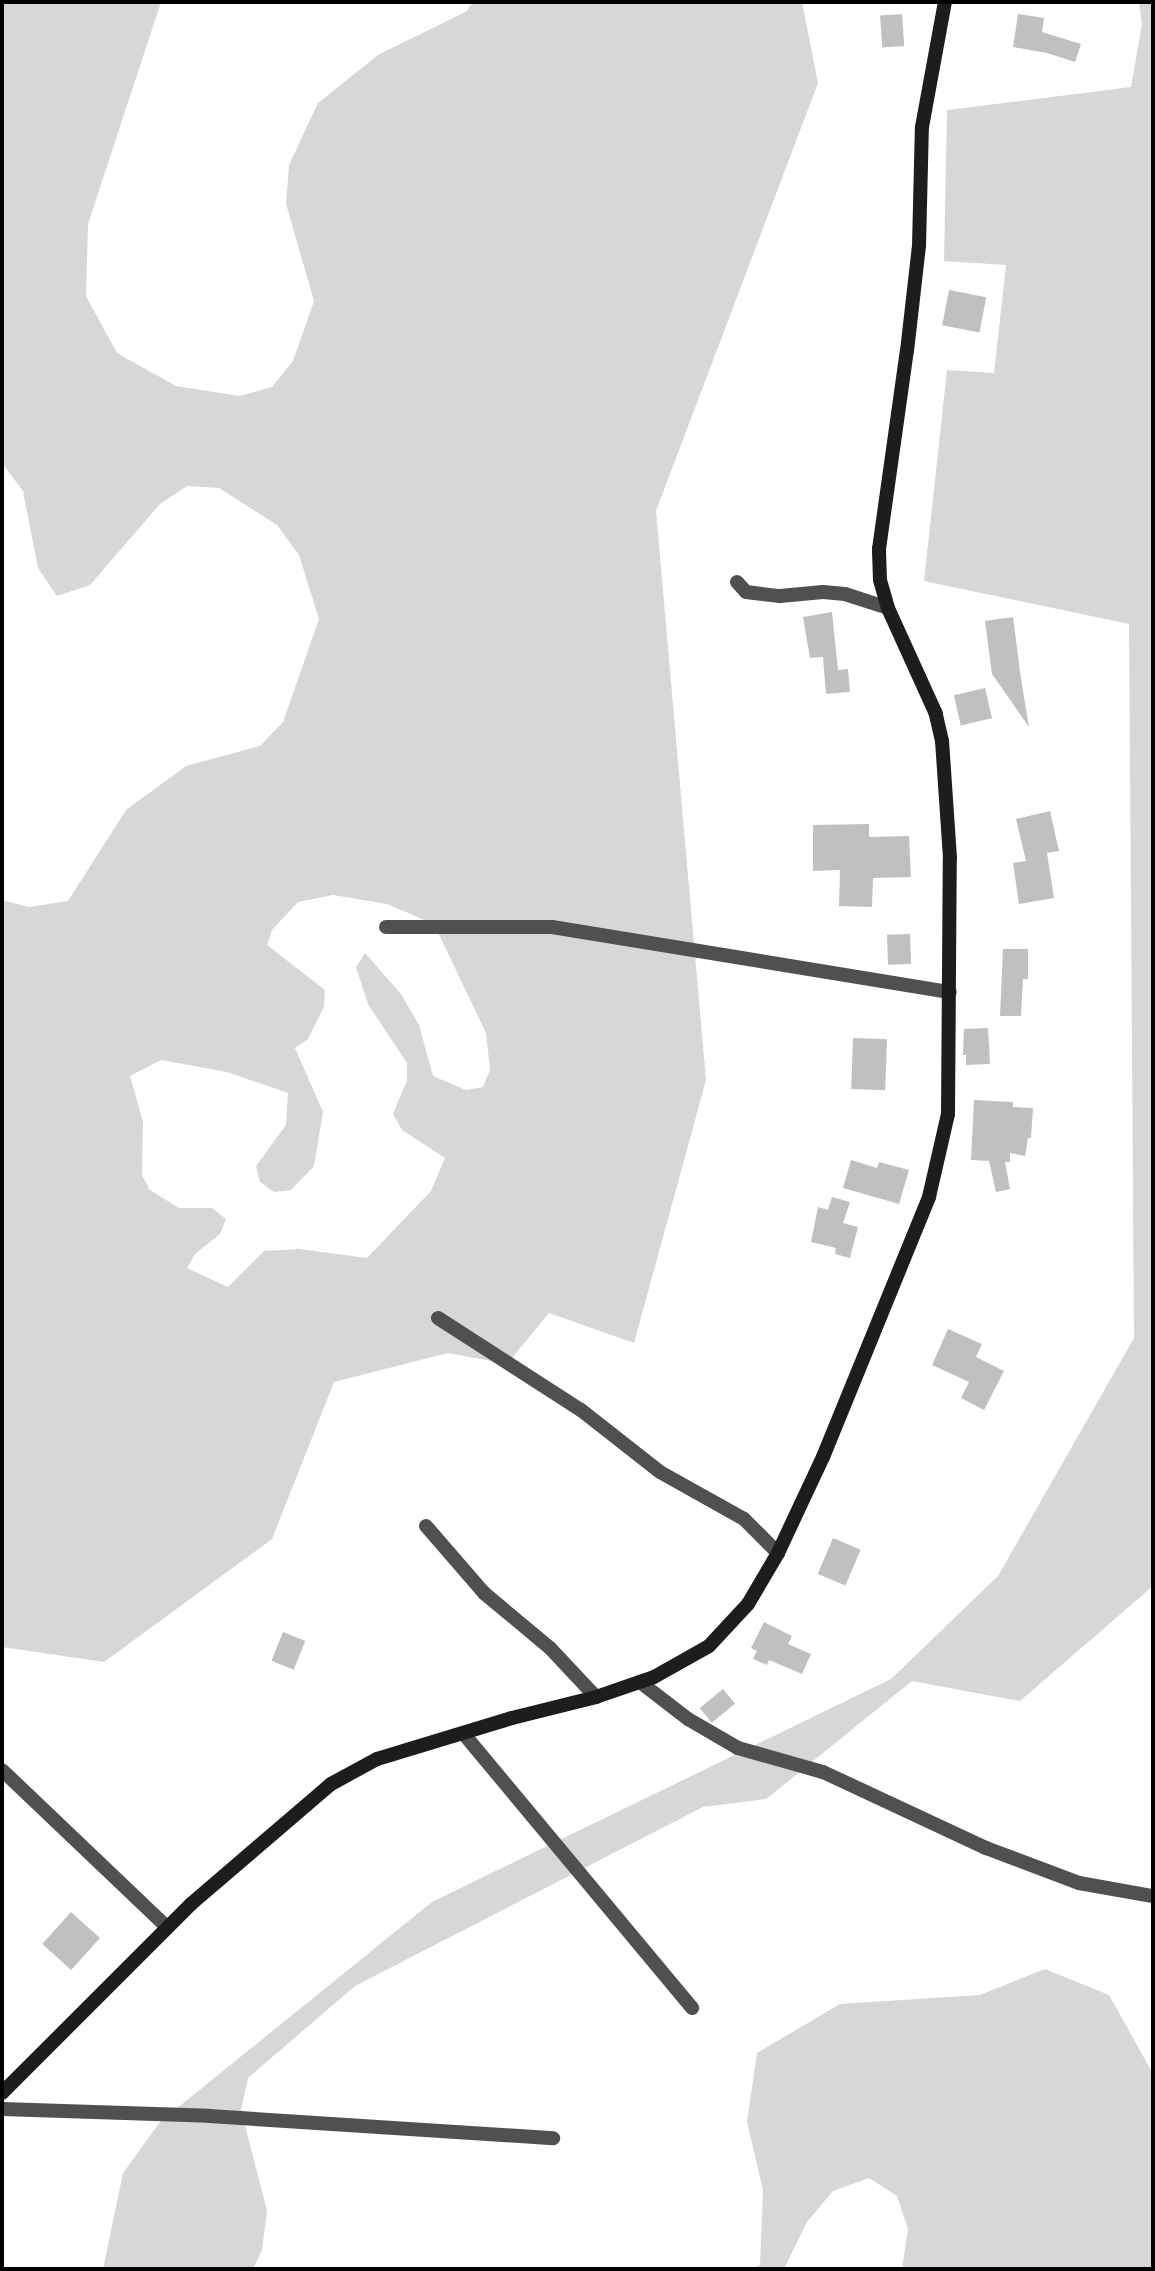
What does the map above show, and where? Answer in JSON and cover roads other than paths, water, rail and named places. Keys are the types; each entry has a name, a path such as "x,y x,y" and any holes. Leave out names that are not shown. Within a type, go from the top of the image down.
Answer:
{"street":[{"path":"2,2092 167,1927 331,1784 377,1759 640,1682 709,1646 748,1604 778,1553 823,1457 929,1197 948,1114 950,858 942,741 936,714 888,608 880,580 879,549 919,246 922,127 945,2"},
{"path":"737,582 746,592 780,596 823,592 845,594 888,608"},
{"path":"386,927 552,927 950,992"},
{"path":"438,1318 581,1410 660,1472 744,1519 778,1553"},
{"path":"426,1526 484,1594 550,1648 596,1697"},
{"path":"640,1682 688,1719 738,1748 823,1772 986,1848 1079,1883 1153,1896"},
{"path":"463,1733 692,2008"},
{"path":"2,1770 167,1927"},
{"path":"2,2109 209,2116 554,2138"}]}
